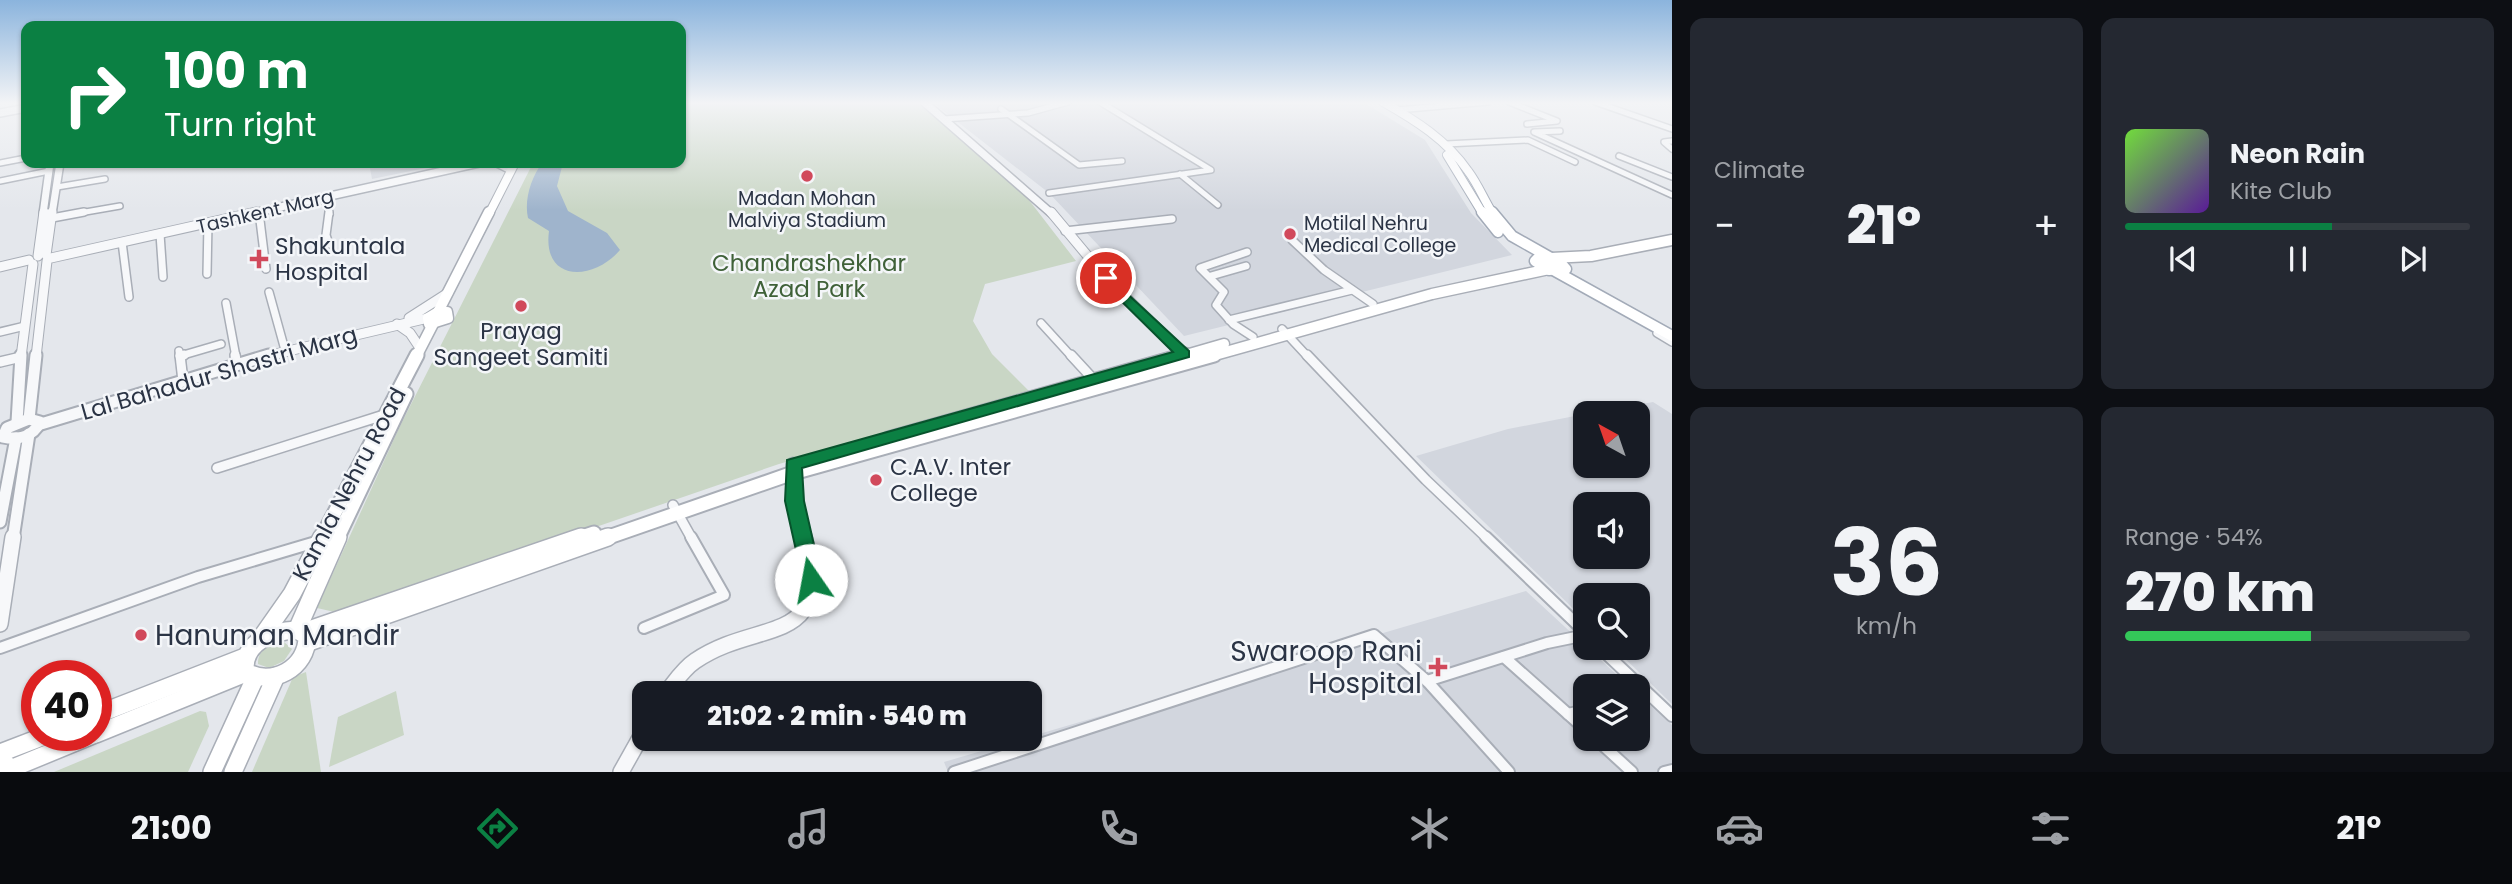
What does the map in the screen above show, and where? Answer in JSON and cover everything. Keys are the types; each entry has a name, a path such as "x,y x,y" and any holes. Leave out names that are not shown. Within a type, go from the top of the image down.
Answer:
{"main road":[{"path":"1430,138 1467,183 1489,223 1535,259 1557,267 1591,256 1671,245"},
{"path":"1437,138 1446,144 1483,192 1500,225 1509,234 1585,285 1666,331"},
{"name":"Kamla Nehru Road","path":"276,676 295,666 307,650 303,635 364,480 436,318 512,168"},
{"name":"Kamla Nehru Road","path":"249,669 259,641 292,594 436,318 519,168"},
{"path":"793,469 1284,332 1471,284 1671,245"},
{"path":"259,641 281,631 303,635 793,469 1184,354 1284,332 1535,259"},
{"path":"112,727 249,669"},
{"path":"212,772 249,669"},
{"path":"112,711 249,669 276,676 233,772"},
{"path":"3,772 6,764 0,753 21,745"},
{"path":"3,772 54,751"}],"street":[{"path":"966,138 1043,203 1106,278 1184,354"},
{"path":"1041,138 1079,165 1122,161"},
{"path":"1049,193 1211,170 1159,138"},
{"path":"1547,138 1672,195"},
{"path":"1446,144 1528,140 1575,162"},
{"path":"1672,141 1664,142 1672,149"},
{"path":"1619,156 1672,177"},
{"path":"0,162 21,158"},
{"path":"0,181 46,168"},
{"path":"0,522 29,422 40,259 50,168"},
{"path":"29,422 21,357 40,259 52,218 59,168"},
{"name":"Tashkent Marg","path":"0,268 445,168"},
{"name":"Tashkent Marg","path":"40,259 457,168"},
{"path":"1180,174 1218,205"},
{"path":"57,187 105,179"},
{"path":"323,198 331,216 326,234 329,244"},
{"path":"52,218 120,206"},
{"path":"259,212 267,269"},
{"path":"1065,231 1172,219"},
{"path":"207,274 208,223"},
{"path":"160,234 163,277"},
{"path":"1292,240 1324,270 1373,304"},
{"path":"122,242 130,297"},
{"path":"1247,252 1202,265 1202,271 1211,276 1224,292 1216,304 1229,320 1253,337"},
{"path":"1211,276 1246,266"},
{"path":"1229,320 1352,290"},
{"path":"269,292 285,350"},
{"path":"397,324 448,293"},
{"path":"226,303 237,365"},
{"path":"397,324 436,318"},
{"path":"1041,323 1094,380"},
{"path":"397,324 410,332 420,348"},
{"name":"Lal Bahadur Shastri Marg","path":"29,422 183,382 285,350 397,324"},
{"path":"0,332 26,326"},
{"path":"1666,331 1653,331 1672,342"},
{"path":"1284,332 1426,480 1573,621"},
{"path":"183,382 180,354 221,344"},
{"path":"0,362 21,357"},
{"path":"217,468 387,414"},
{"path":"1,435 29,422"},
{"path":"1,435 6,438 23,436"},
{"path":"0,624 23,436"},
{"path":"677,681 695,661 726,644 769,633 797,615 811,600 811,580 794,501 793,469"},
{"path":"644,628 724,595 675,509"},
{"path":"0,648 197,578 320,541"},
{"path":"954,772 1374,635 1427,681 1509,772"},
{"path":"1427,681 1573,638"},
{"path":"1504,657 1573,718"},
{"path":"1612,660 1625,674"},
{"path":"1650,700 1672,716"},
{"path":"1568,714 1573,713"},
{"path":"621,772 633,751"},
{"path":"1609,751 1632,772"},
{"path":"1664,772 1672,770"}],"shaded area":[{"name":"Motilal Nehru Medical College","path":"978,138 1422,138 1471,213 1512,255 1184,336 1049,193"},
{"path":"370,168 426,168 372,179"},
{"path":"1650,403 1672,414 1672,704 1650,683 1650,674 1641,674 1626,660 1650,660 1650,583 1573,583 1573,608 1416,456 1508,429 1573,416 1573,478 1650,478"},
{"name":"Swaroop Rani Hospital","path":"1526,591 1573,634 1573,660 1601,660 1616,674 1573,674 1573,751 1650,751 1650,705 1672,725 1672,772 948,772 944,762 981,751 1042,751 1042,733"}],"green space":[{"name":"Chandrashekhar Azad Park","path":"686,138 960,138 1022,191 1076,261 985,284 973,321 992,354 1030,392 779,464 343,614 317,608 400,426 530,168 686,168"},
{"path":"284,642 292,649 284,661 269,668 258,664 260,655 266,648"},
{"path":"306,672 321,772 252,772 293,677"},
{"path":"396,691 404,735 329,767 338,717"},
{"path":"200,711 206,712 209,726 188,772 54,772 104,751 112,751 112,748"}],"water":[{"path":"539,168 562,168 557,186 568,211 607,233 620,250 597,267 572,272 562,268 553,260 549,248 549,231 528,218 529,189"}],"place":[{"name":"Madan Mohan Malviya Stadium","path":"807,176"},
{"name":"Motilal Nehru Medical College","path":"1290,234"},
{"name":"Shakuntala Hospital","path":"259,259"},
{"name":"Prayag Sangeet Samiti","path":"521,306"},
{"name":"C.A.V. Inter College","path":"876,480"},
{"name":"Hanuman Mandir","path":"141,635"},
{"name":"Swaroop Rani Hospital","path":"1438,667"}],"route":[{"path":"811,580 794,501 793,464 1184,354 1106,278"}]}
